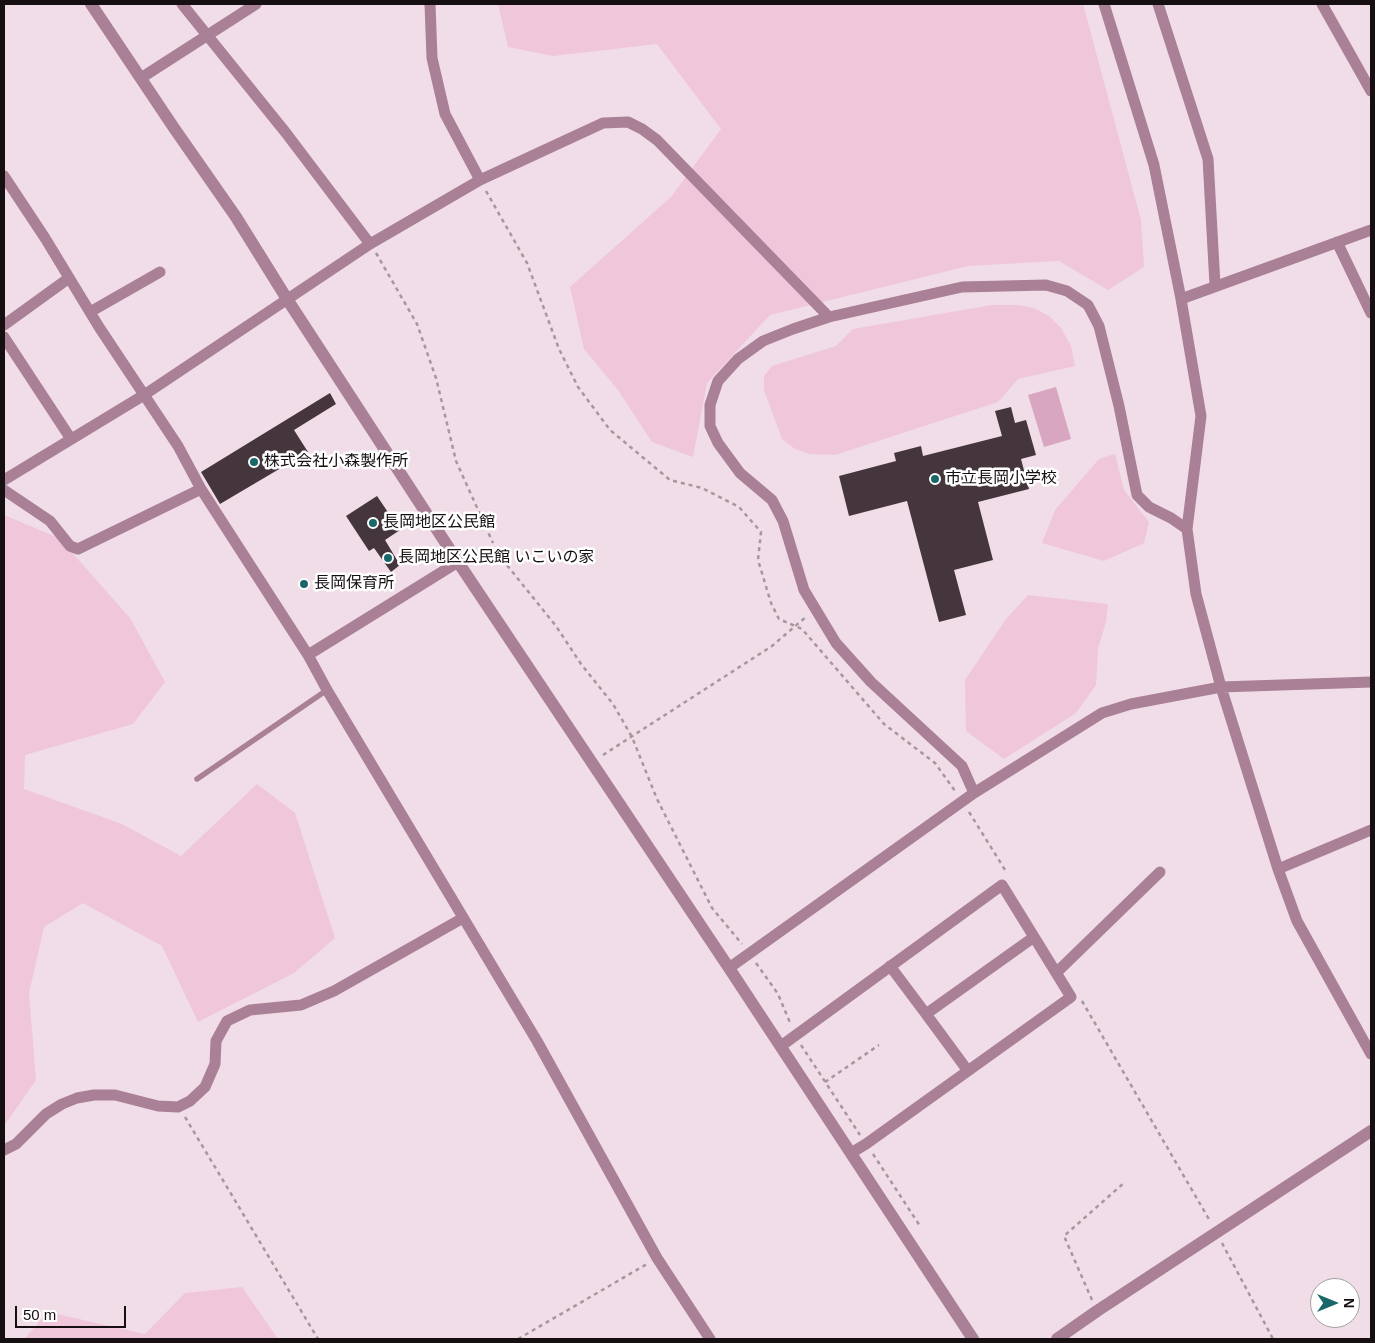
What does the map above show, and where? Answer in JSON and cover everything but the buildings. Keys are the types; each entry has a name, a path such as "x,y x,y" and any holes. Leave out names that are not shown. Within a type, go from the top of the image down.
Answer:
{"street":[{"path":"91,4 236,217 458,562 729,968 973,1339"},
{"path":"182,4 286,133 370,244"},
{"path":"141,78 256,4"},
{"path":"430,4 432,58 445,114 480,180"},
{"path":"1104,4 1154,165 1182,298 1201,416 1187,529 1196,594 1221,687 1278,869 1297,921 1371,1054"},
{"path":"1158,4 1208,159 1215,285"},
{"path":"1322,4 1371,91"},
{"path":"4,480 144,395 370,244 480,180 603,123 628,122 657,140 829,317"},
{"path":"4,176 178,446 201,489 308,656 537,1041 657,1258 710,1339"},
{"path":"1182,298 1371,230"},
{"path":"1337,242 1371,313"},
{"path":"90,312 160,272"},
{"path":"4,325 69,278"},
{"path":"974,793 962,766 871,682 836,643 804,590 784,521 772,500 740,473 718,444 710,426 710,405 718,382 738,359 763,341 829,317 962,287 1046,286 1067,291 1088,305 1099,326 1119,406 1137,495 1149,507 1171,518 1187,529"},
{"path":"4,337 71,439"},
{"path":"4,490 50,521 70,546 78,549 201,489"},
{"path":"308,656 458,562"},
{"path":"729,968 974,793 1102,713 1131,704 1221,687 1371,682"},
{"path":"1278,869 1371,830"},
{"path":"1056,972 1160,872"},
{"path":"780,1046 1002,885 1071,997 851,1153"},
{"path":"4,1150 16,1144 46,1114 62,1104 77,1098 94,1095 115,1095 158,1106 178,1107 190,1101 205,1086 215,1064 216,1041 227,1021 250,1010 301,1006 326,995 463,918"},
{"path":"926,1014 1034,937"},
{"path":"890,966 968,1071"},
{"path":"1057,1339 1371,1130"}],"lane":[{"path":"458,562 497,552"},
{"path":"197,779 327,690"}],"path":[{"path":"480,180 527,263 559,348 578,387 610,430 670,480 702,488 740,507 761,532 758,560 771,603 779,618 802,629 884,724 935,763 963,801 1008,876 1002,885"},
{"path":"370,244 417,324 436,378 456,460 497,552 556,626 581,664 613,704 632,737 657,799 712,908 749,953 778,994 794,1035 920,1226"},
{"path":"591,763 772,646 816,609"},
{"path":"1080,997 1217,1233 1273,1339"},
{"path":"825,1082 879,1045"},
{"path":"178,1107 318,1339"},
{"path":"1097,1311 1064,1236 1125,1182"},
{"path":"518,1339 657,1258"}],"shaded area":[{"path":"498,4 1083,4 1141,220 1144,267 1108,290 1059,261 968,266 770,315 707,383 693,457 652,442 618,390 584,349 570,287 671,197 721,129 657,44 553,56 508,47"},
{"path":"992,305 1018,305 1034,308 1049,316 1061,328 1071,346 1075,366 1018,379 998,402 835,455 809,454 795,449 782,439 764,390 764,376 772,366 836,346 853,329"},
{"path":"1056,387 1071,439 1044,447 1028,395"},
{"path":"1115,454 1124,490 1149,522 1144,543 1104,561 1042,543 1055,510 1099,459"},
{"path":"4,515 59,538 130,618 165,682 133,724 25,755 24,789 122,824 181,856 257,784 295,813 335,938 294,973 198,1022 162,946 83,903 44,927 29,993 36,1080 4,1126"},
{"path":"1028,595 1108,604 1106,622 1098,648 1096,685 1076,713 1004,759 966,731 965,680 1006,619"},
{"path":"242,1287 278,1339 24,1339 48,1312 145,1334 185,1293"}],"place":[{"name":"株式会社小森製作所","path":"254,462"},
{"name":"市立長岡小学校","path":"935,479"},
{"name":"長岡地区公民館","path":"373,523"},
{"name":"長岡地区公民館 いこいの家","path":"388,558"},
{"name":"長岡保育所","path":"304,584"}]}
